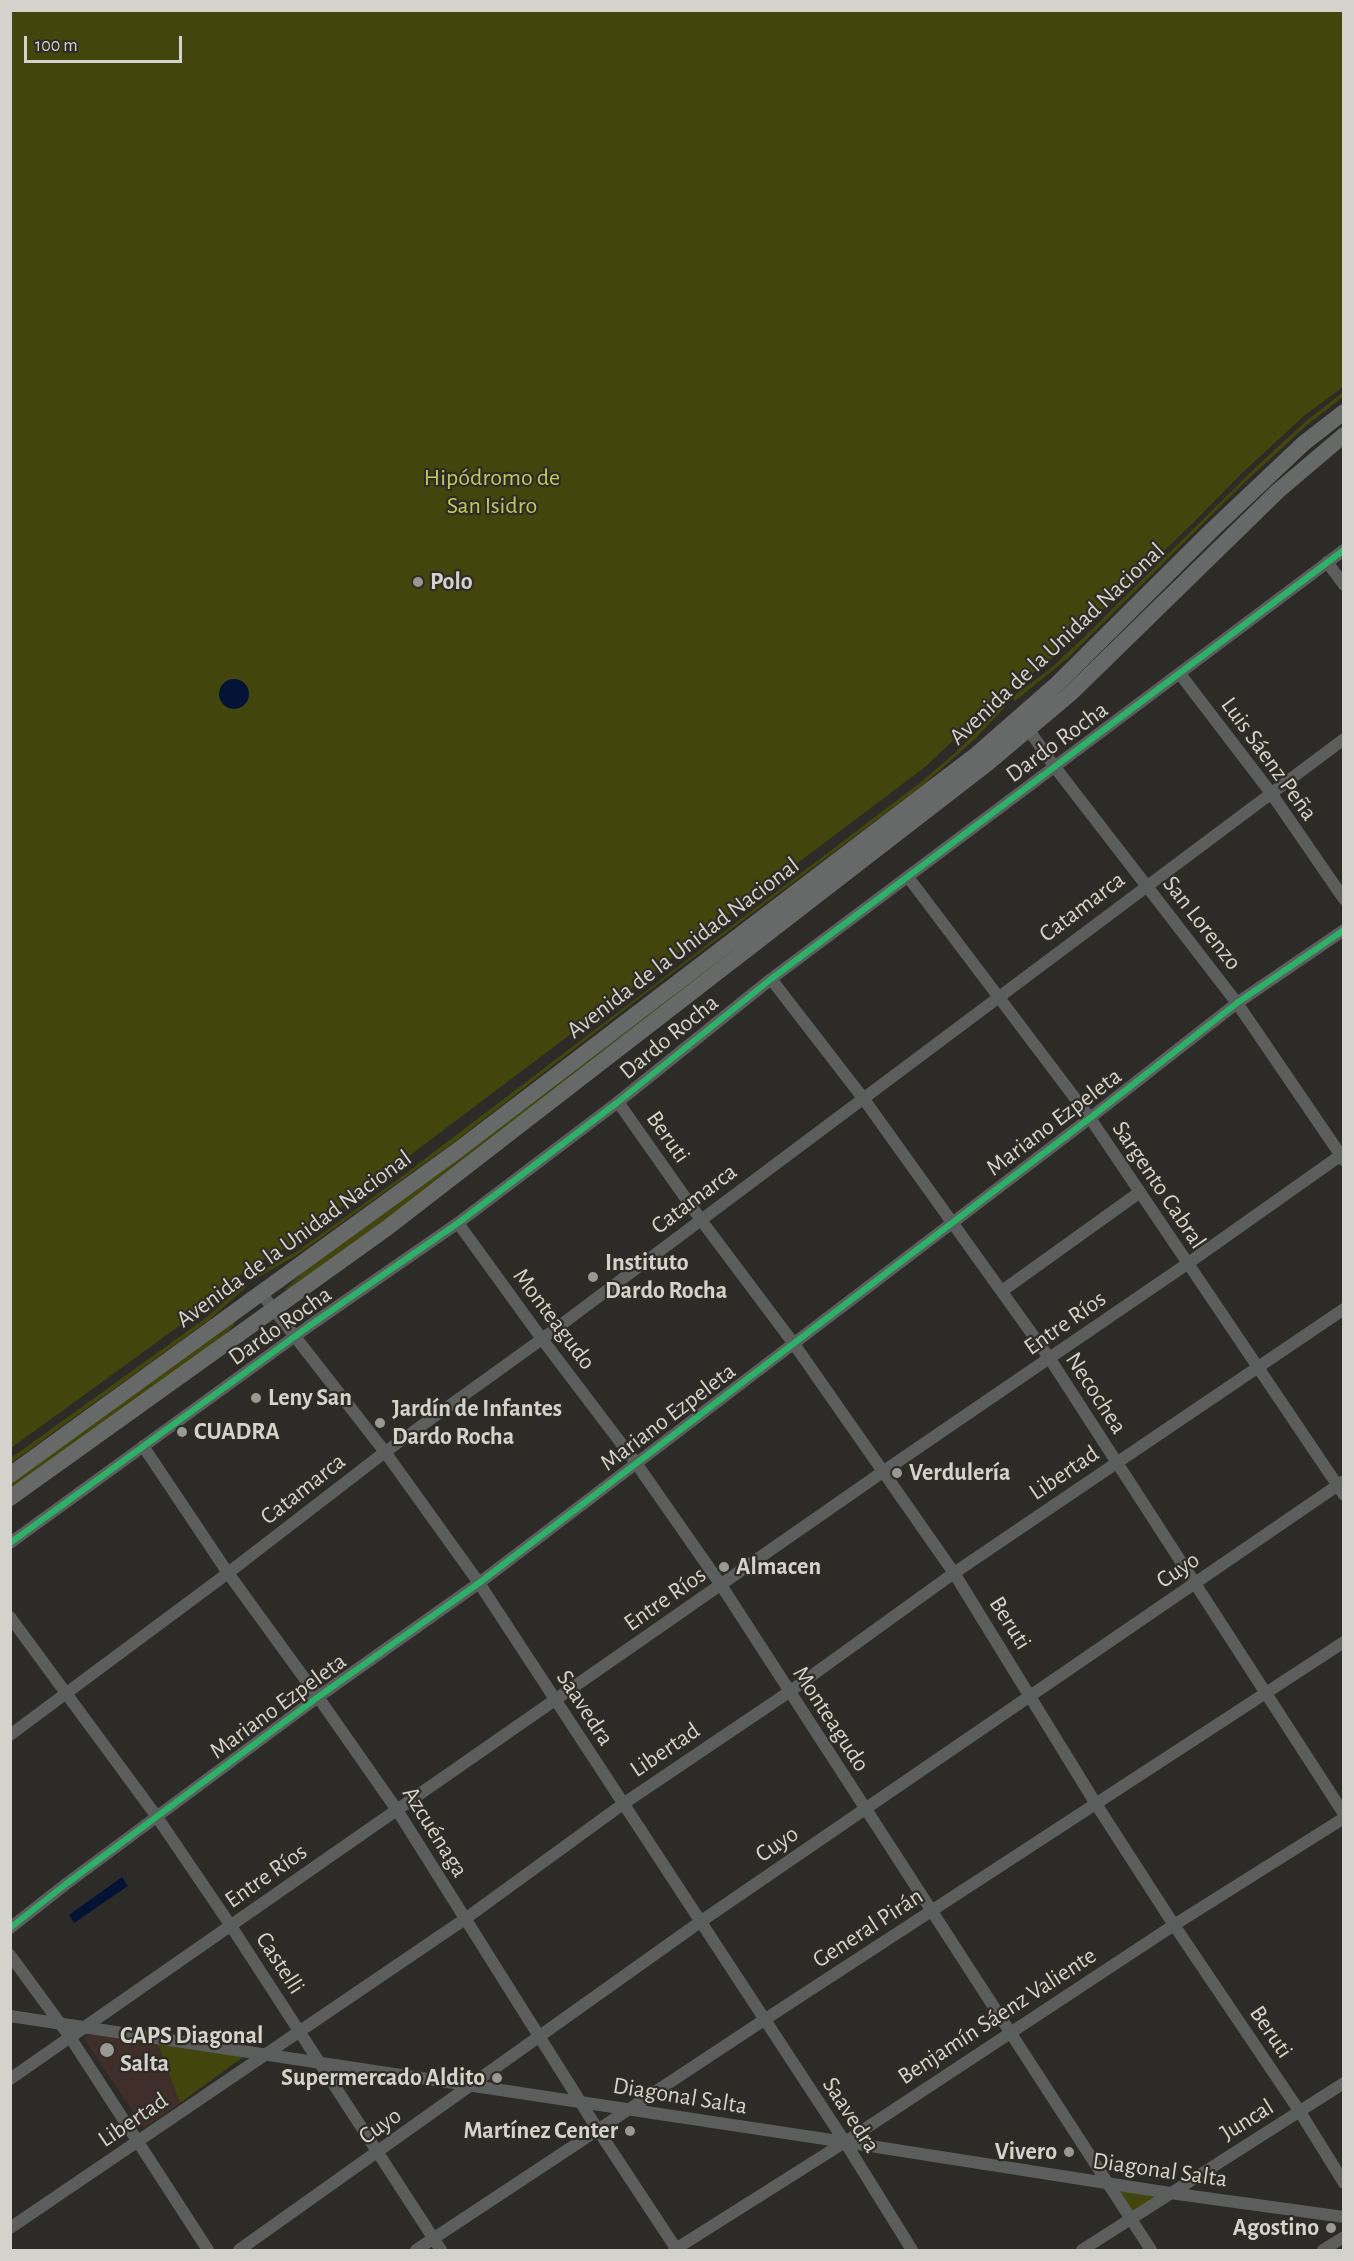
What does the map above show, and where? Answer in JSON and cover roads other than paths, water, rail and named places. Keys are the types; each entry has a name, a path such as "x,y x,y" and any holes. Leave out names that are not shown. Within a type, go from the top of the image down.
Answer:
{"main road":[{"name":"Avenida de la Unidad Nacional","path":"10,1474 458,1150 977,754 1025,724 1212,530 1304,443 1344,412"},
{"name":"Avenida de la Unidad Nacional","path":"10,1498 387,1228 727,967 1127,639 1278,491 1344,435"}],"street":[{"name":"Dardo Rocha","path":"10,1542 295,1336 458,1223 618,1102 771,979 1344,550"},
{"path":"1327,562 1344,585"},
{"name":"Luis Sáenz Peña","path":"1180,674 1271,793 1344,899"},
{"name":"San Lorenzo","path":"1025,724 1054,766 1237,1003 1342,1156"},
{"name":"Catamarca","path":"10,1735 228,1573 385,1452 542,1339 1344,739"},
{"name":"Sargento Cabral","path":"908,877 1090,1118 1258,1368 1342,1487"},
{"name":"Mariano Ezpeleta","path":"10,1928 318,1697 479,1583 1090,1118 1237,1003 1344,930"},
{"name":"Necochea","path":"771,979 863,1098 1050,1359 1344,1816"},
{"name":"Beruti","path":"618,1102 701,1220 794,1344 954,1573 1032,1696 1096,1804 1300,2112 1344,2183"},
{"name":"Entre Ríos","path":"10,2079 884,1471 1342,1156"},
{"path":"1002,1291 1140,1192"},
{"name":"Monteagudo","path":"458,1223 636,1463 721,1586 1151,2250"},
{"name":"Saavedra","path":"261,1293 385,1452 479,1583 845,2142 912,2250"},
{"name":"Libertad","path":"10,2228 465,1919 623,1804 789,1692 954,1573 1344,1309"},
{"name":"Azcuénaga","path":"143,1446 228,1573 397,1810 580,2102 676,2250"},
{"name":"Cuyo","path":"239,2250 700,1922 1342,1487"},
{"name":"Castelli","path":"10,1617 157,1817 231,1926 441,2250"},
{"name":"General Pirán","path":"416,2250 1344,1642"},
{"name":"Benjamín Sáenz Valiente","path":"676,2250 1344,1816"},
{"path":"10,1955 70,2037 208,2250"},
{"name":"Diagonal Salta","path":"10,2016 845,2142 1107,2184 1344,2217"},
{"name":"Juncal","path":"1082,2250 1344,2083"},
{"path":"1323,2250 1344,2237"}],"water":[{"path":"234,679 240,680 248,688 248,700 240,708 234,709 228,708 220,700 219,694 220,688 228,680"},
{"path":"122,1877 128,1886 74,1923 69,1915"}],"place":[{"name":"Polo","path":"418,582"},
{"name":"Instituto Dardo Rocha","path":"593,1277"},
{"name":"Leny San","path":"256,1398"},
{"name":"Jardín de Infantes Dardo Rocha","path":"380,1423"},
{"name":"CUADRA","path":"182,1432"},
{"name":"Verdulería","path":"897,1473"},
{"name":"Almacen","path":"724,1567"},
{"name":"CAPS Diagonal Salta","path":"107,2050"},
{"name":"Supermercado Aldito","path":"497,2078"},
{"name":"Martínez Center","path":"630,2131"},
{"name":"Vivero","path":"1069,2152"},
{"name":"Agostino","path":"1331,2228"}],"park label":[{"name":"Hipódromo de San Isidro","path":"492,492"}]}
